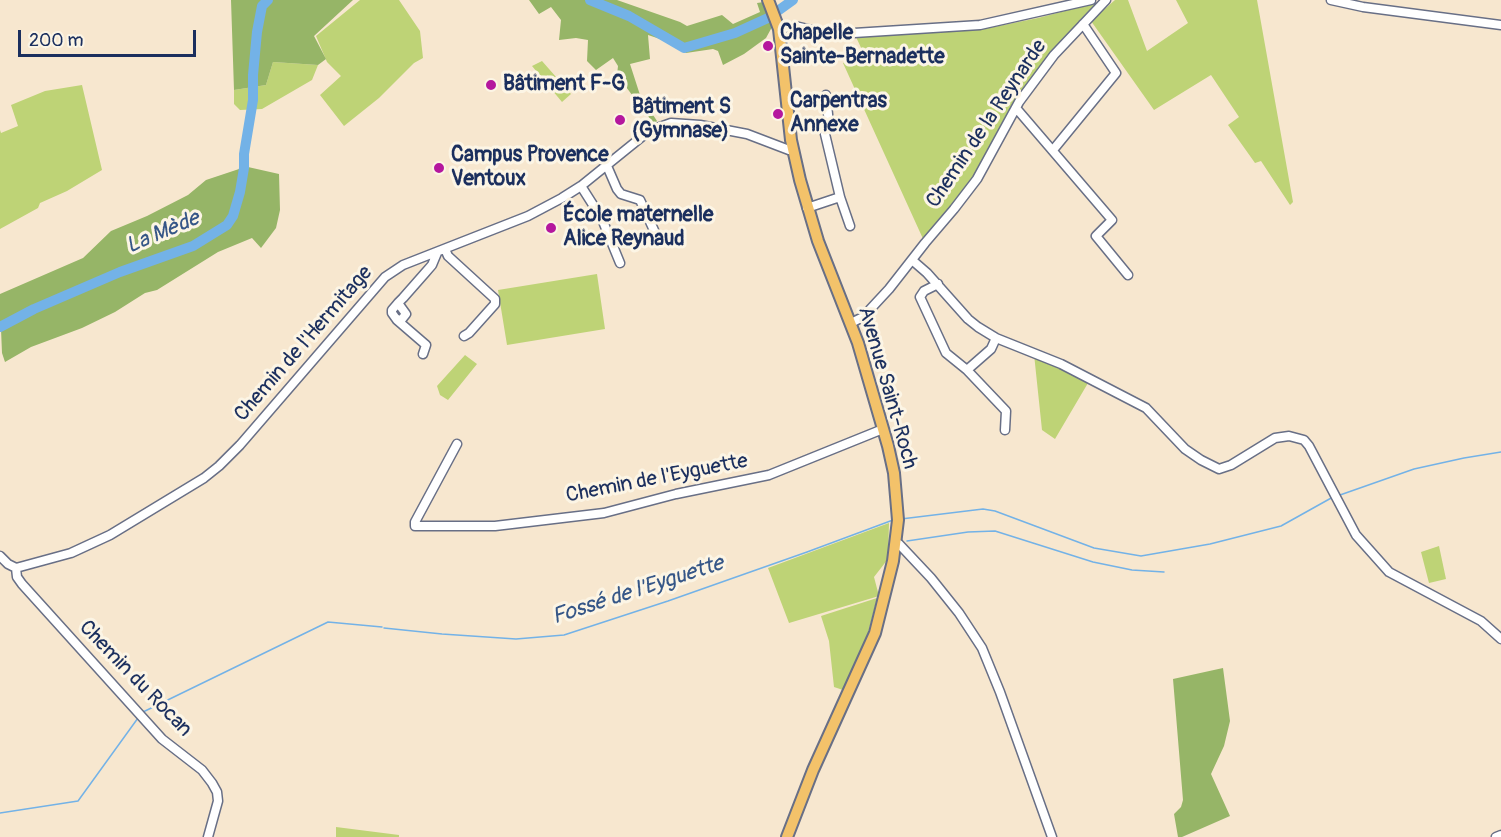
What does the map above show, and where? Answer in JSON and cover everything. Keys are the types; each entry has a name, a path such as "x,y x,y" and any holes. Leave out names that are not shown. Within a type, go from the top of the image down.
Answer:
{"main road":[{"name":"Avenue Saint-Roch","path":"774,15 793,150 807,208 850,323 883,429 895,481 898,520 896,543 875,633 813,770 788,837"}],"street":[{"path":"774,15 795,26 825,33 854,33 980,26 1092,0"},
{"name":"Chemin de la Reynarde","path":"850,323 866,315 898,279 976,179 1016,108 1054,55 1106,0"},
{"path":"1331,0 1501,25"},
{"path":"1053,150 1116,73 1083,24"},
{"path":"826,95 829,124 825,134 840,197 850,226"},
{"path":"1016,108 1112,220 1096,236 1128,275"},
{"name":"Chemin de l'Hermitage","path":"16,568 71,553 110,535 211,472 240,445 385,277 403,265 528,216 582,186 649,131 671,123 734,131 793,150"},
{"path":"607,166 621,194 640,200 658,238"},
{"path":"582,186 602,219 620,263"},
{"path":"807,208 840,197"},
{"path":"454,261 461,253 461,244"},
{"path":"423,354 426,345 392,314 398,303 432,265 441,251 496,301 464,336"},
{"path":"912,260 921,266 972,323 996,338 1061,364 1146,408 1185,449 1218,469 1231,465 1275,438 1289,436 1304,440 1356,535 1389,572 1481,621 1501,639"},
{"path":"938,284 924,291 920,297 946,353 967,370 1006,411 1005,430"},
{"path":"967,370 991,349 996,338"},
{"name":"Chemin de l'Eyguette","path":"457,444 414,522 415,526 495,526 604,513 676,494 769,475 883,429"},
{"path":"896,543 900,544 931,578 959,613 982,648 998,685 1052,837"},
{"name":"Chemin du Rocan","path":"0,556 16,568 17,577 22,584 162,739 197,766 212,783 217,792 218,801 208,837"},
{"path":"1496,837 1501,835"}],"green space":[{"path":"231,0 353,0 314,36 326,59 318,65 273,62 266,85 234,90"},
{"path":"360,0 399,0 420,31 423,58 414,63 379,98 344,126 320,95 341,76 327,62 316,36"},
{"path":"529,0 617,0 687,26 722,15 733,24 760,12 757,3 764,2 772,27 766,38 744,54 723,65 718,51 713,49 686,53 666,41 648,35 650,59 630,64 640,95 657,121 654,124 617,75 618,66 613,58 596,70 587,61 588,40 576,38 559,40 561,20 551,7 539,14"},
{"path":"1115,0 1128,0 1147,51 1188,23 1176,0 1257,0 1293,202 1290,205 1261,161 1255,163 1228,125 1239,117 1211,75 1154,110 1091,21"},
{"path":"1103,1 1057,48 976,178 924,241 843,63 864,54 856,37 984,29"},
{"path":"542,61 571,94 562,102 532,66"},
{"path":"273,62 318,65 312,80 262,109 240,110 234,104 234,90 266,85"},
{"path":"82,85 102,170 67,191 40,203 38,208 0,229 0,130 1,133 18,126 11,105 45,91"},
{"path":"248,167 279,174 280,210 276,228 261,248 252,238 218,252 157,290 145,293 115,312 82,328 31,347 5,362 2,353 1,329 38,310 123,274 195,247 230,227 237,215"},
{"path":"242,168 238,193 226,223 192,244 117,271 0,324 0,294 83,258 111,231 188,195 206,180"},
{"path":"597,274 605,329 507,345 498,290"},
{"path":"1034,354 1088,383 1055,439 1042,430"},
{"path":"465,355 477,364 448,400 440,395 437,386"},
{"path":"889,523 888,559 874,577 879,596 789,623 768,568"},
{"path":"1439,546 1446,579 1429,583 1421,552"},
{"path":"877,598 867,637 843,690 834,687 829,641 821,616"},
{"path":"1223,668 1230,721 1224,746 1211,774 1230,816 1178,837 1174,814 1181,807 1183,800 1173,679"},
{"path":"336,827 399,835 399,837 336,837"}],"waterway":[{"name":"La Mède","path":"0,327 34,309 120,272 193,246 227,225 233,216 240,192 253,100 257,32 262,6 268,0"},
{"name":"La Mède","path":"590,0 629,16 684,48 735,33 768,18 793,0"},
{"name":"Fossé de l'Eyguette","path":"1340,495 1414,469 1501,452"},
{"name":"Fossé de l'Eyguette","path":"901,519 983,509 995,511 1094,548 1141,556 1210,544 1281,526 1333,497"},
{"name":"Fossé de l'Eyguette","path":"384,628 516,639 564,635 668,601 893,520"},
{"path":"907,541 968,532 995,531 1093,562 1132,570 1164,572"},
{"name":"Fossé de l'Eyguette","path":"143,712 328,622 382,627"},
{"name":"Fossé de l'Eyguette","path":"0,813 78,801 138,718"}],"place":[{"name":"Chapelle Sainte-Bernadette","path":"768,46"},
{"name":"Bâtiment F-G","path":"491,85"},
{"name":"Carpentras Annexe","path":"778,114"},
{"name":"Bâtiment S (Gymnase)","path":"620,120"},
{"name":"Campus Provence Ventoux","path":"439,168"},
{"name":"École maternelle Alice Reynaud","path":"551,228"}]}
